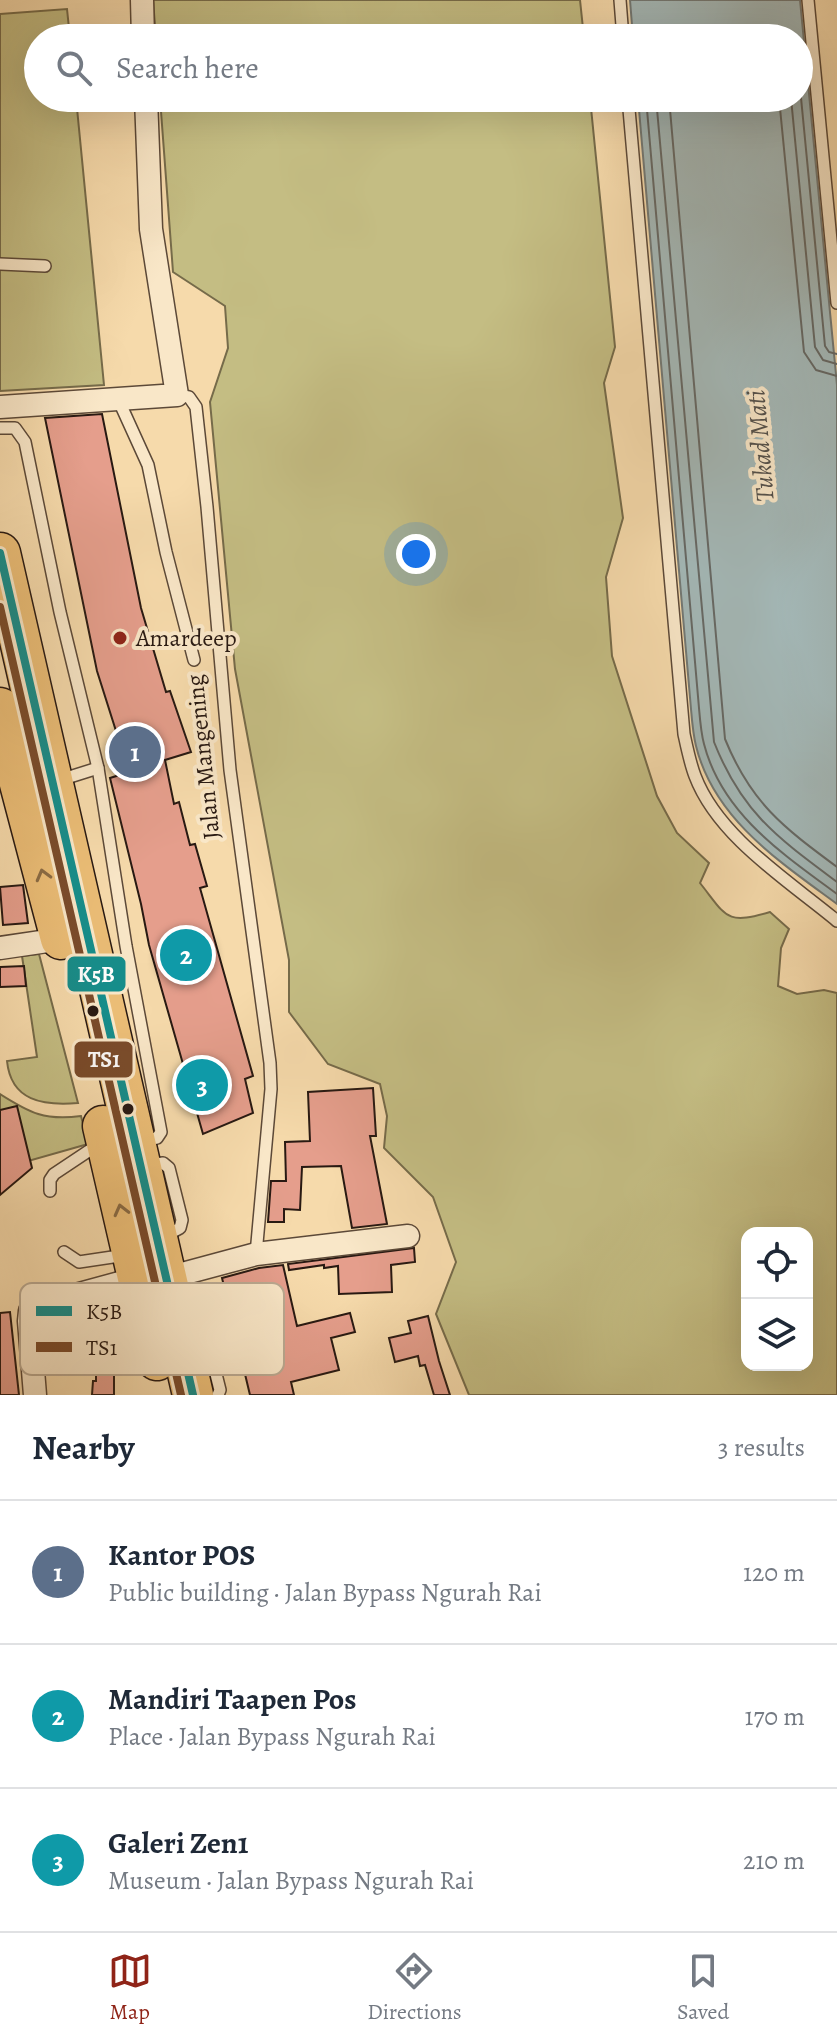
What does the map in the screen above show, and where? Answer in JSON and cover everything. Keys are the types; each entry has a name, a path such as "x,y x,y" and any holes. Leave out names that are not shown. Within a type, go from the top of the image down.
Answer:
{"highway":[{"path":"0,553 27,784"},
{"path":"0,708 27,784 99,949 126,1149 157,1283"},
{"path":"153,1271 154,1283"},
{"path":"163,1375 165,1395"},
{"path":"187,1375 193,1395"}],"street":[{"path":"142,0 143,24"},
{"path":"0,407 177,395 153,249 147,112"},
{"path":"0,948 99,949"},
{"path":"113,1283 153,1271 256,1254 408,1236"},
{"path":"34,1375 35,1395"}],"lane":[{"path":"620,0 622,24"},
{"path":"808,0 810,24"},
{"path":"813,52 837,303"},
{"path":"629,112 684,734 695,777 717,818 837,921"},
{"path":"0,264 45,266"},
{"name":"Jalan Mangening","path":"177,395 189,397 196,407 230,770 270,1063 270,1102 256,1254"},
{"path":"118,399 148,465 166,552 194,660"},
{"path":"0,428 15,428 25,442 60,612 98,768 99,949 161,1132 157,1138 54,1174 50,1180 50,1191"},
{"path":"27,784 98,768"},
{"path":"126,1149 169,1168 182,1220 153,1271"},
{"path":"64,1252 79,1262 153,1271 167,1283"},
{"path":"216,1375 220,1390 218,1395"}],"shaded area":[{"path":"153,0 580,0 583,24 155,24"},
{"path":"67,9 69,24 24,24 24,112 77,112 104,385 0,391 0,14"},
{"path":"161,112 591,112 615,347 604,383 623,518 606,577 612,656 657,796 677,833 709,863 700,883 728,915 744,918 770,912 789,929 781,948 778,986 797,994 824,990 837,993 837,1395 469,1395 436,1314 456,1262 433,1197 384,1148 387,1116 380,1084 328,1064 289,1012 289,960 235,669 210,402 228,348 225,306 173,272"},
{"path":"39,954 78,1103 41,1102 31,1098 15,1085 10,1074 7,1061 37,1057 22,956"},
{"path":"0,1094 38,1114 81,1116 88,1144 0,1169"}],"water":[{"path":"630,0 800,0 802,24 632,24"},
{"name":"Tukad Mati","path":"639,112 811,112 837,385 837,904 772,855 733,817 705,772 696,746"}],"building":[{"path":"102,414 141,608 166,692 170,691 191,752 165,760 174,804 179,802 190,845 195,844 207,886 200,888 253,1076 245,1079 253,1113 203,1134 149,945 110,778 129,772 97,671 45,418"},
{"path":"23,885 28,923 3,925 0,887"},
{"path":"24,966 26,986 0,987 0,967"},
{"path":"373,1088 376,1136 370,1136 387,1224 352,1228 341,1166 302,1167 300,1210 284,1209 284,1222 268,1222 271,1181 286,1181 285,1142 310,1141 308,1092"},
{"path":"17,1106 32,1168 0,1195 0,1110"},
{"path":"414,1248 415,1262 391,1265 392,1292 339,1294 338,1266 289,1270 288,1264"},
{"path":"283,1265 297,1326 350,1313 355,1332 331,1338 339,1370 291,1382 294,1395 250,1395 245,1375 284,1375 284,1283 223,1283 222,1278"},
{"path":"10,1312 19,1395 0,1395 0,1313"},
{"path":"428,1316 450,1395 434,1395 425,1365 420,1366 418,1356 395,1362 389,1338 411,1333 408,1321"},
{"path":"96,1375 114,1375 114,1395 92,1395 93,1381 96,1381"}],"transit line":[{"name":"K5B","path":"0,553 167,1283"},
{"name":"TS1","path":"0,607 155,1283"},
{"name":"TS1","path":"176,1375 181,1395"},
{"name":"K5B","path":"188,1375 193,1395"}],"place":[{"name":"Amardeep","path":"120,638"},
{"name":"Kantor POS","path":"135,752"},
{"name":"Mandiri Taapen Pos","path":"186,955"},
{"name":"Galeri Zen1","path":"202,1085"}]}
